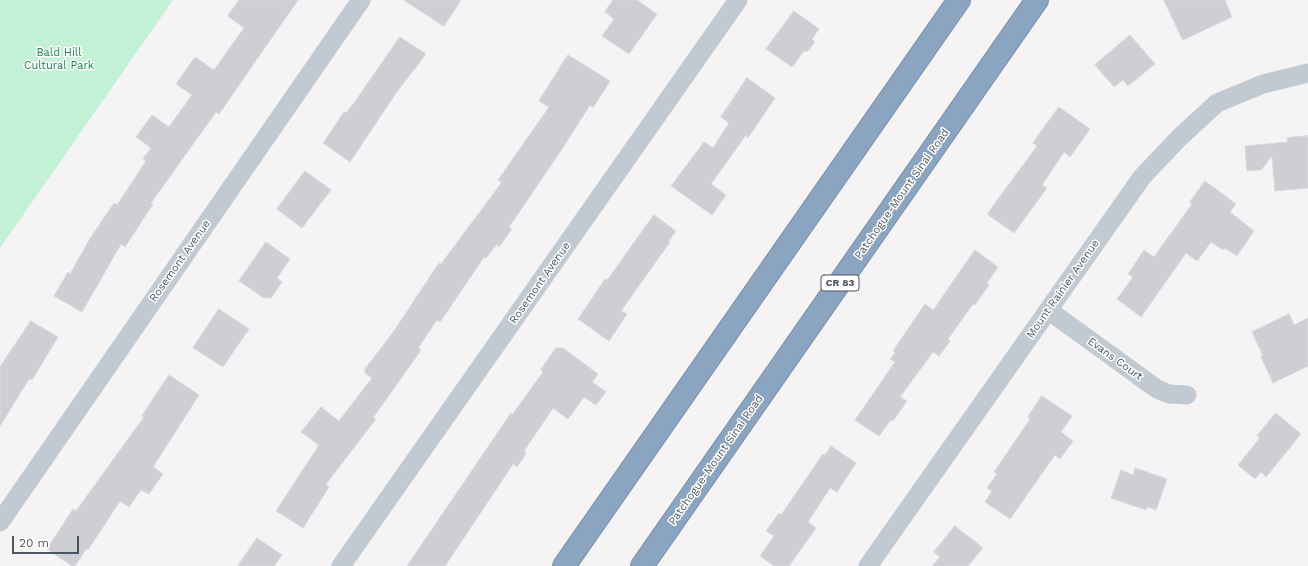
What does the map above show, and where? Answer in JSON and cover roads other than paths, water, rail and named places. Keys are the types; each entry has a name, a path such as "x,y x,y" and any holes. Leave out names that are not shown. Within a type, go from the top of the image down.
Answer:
{"highway":[{"path":"564,566 959,0"},
{"name":"Patchogue-Mount Sinai Road","path":"642,566 1037,0"}],"street":[{"name":"Rosemont Avenue","path":"0,522 361,0"},
{"name":"Rosemont Avenue","path":"342,566 738,0"},
{"name":"Mount Rainier Avenue","path":"868,566 1142,177 1179,138 1217,103 1263,84 1308,73"},
{"name":"Evans Court","path":"1048,310 1157,389 1169,394 1187,395"}],"park label":[{"name":"Bald Hill Cultural Park","path":"59,59"}]}
